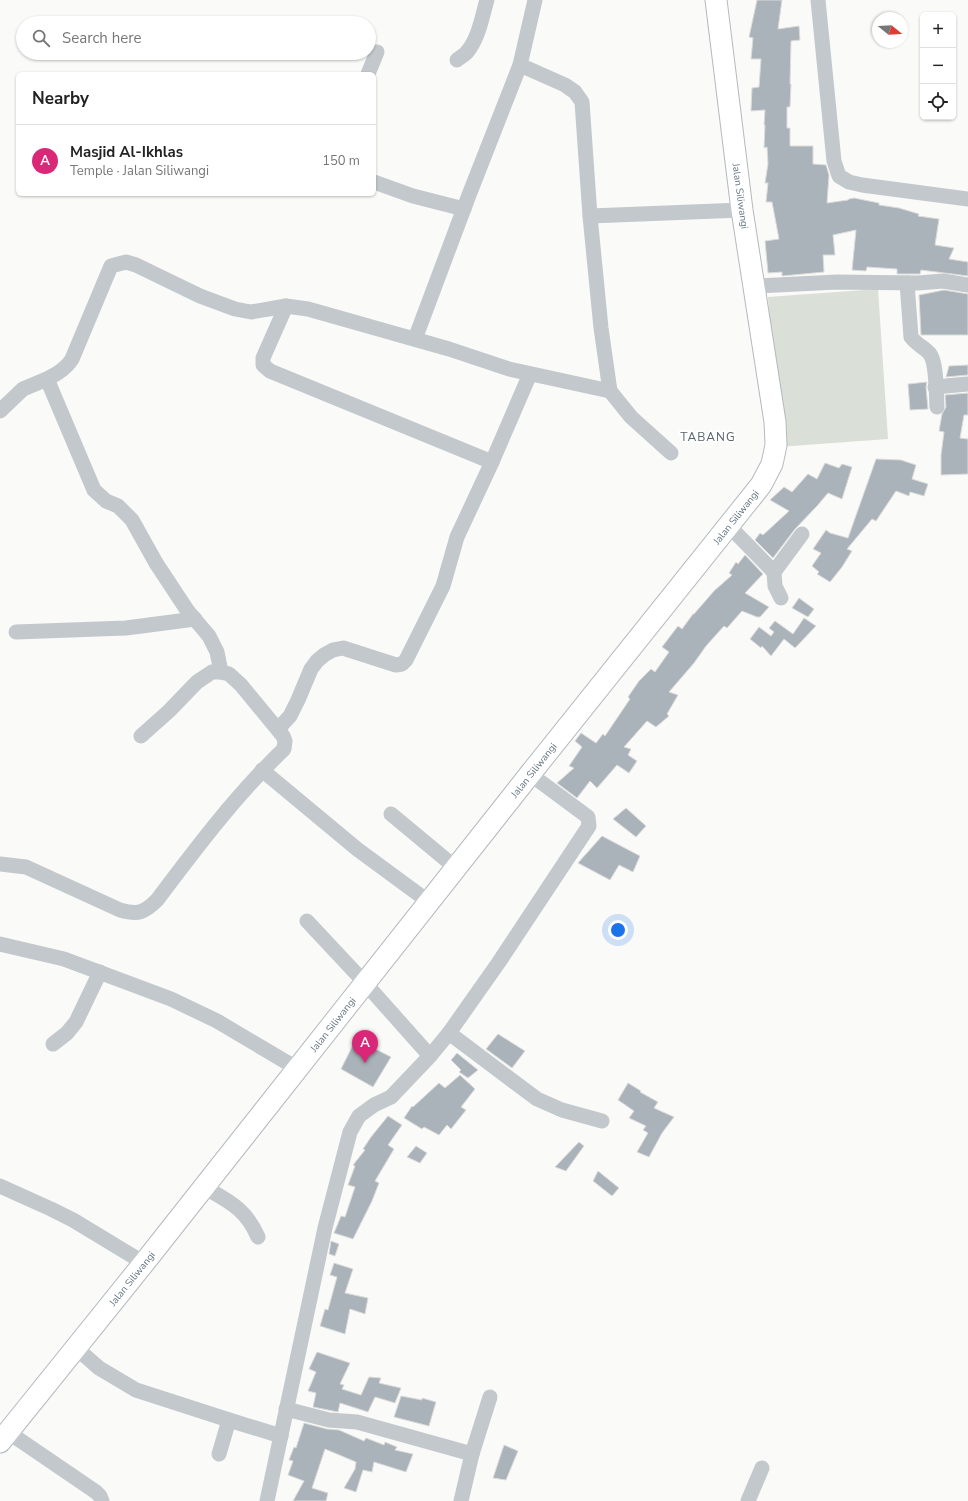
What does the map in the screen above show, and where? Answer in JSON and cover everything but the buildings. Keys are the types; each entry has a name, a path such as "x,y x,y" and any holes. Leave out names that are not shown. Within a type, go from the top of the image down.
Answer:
{"main road":[{"name":"Jalan Siliwangi","path":"4,1437 298,1069 530,774 729,526 761,485 772,464 776,445 775,422 742,210 716,0"}],"street":[{"path":"457,60 467,52 472,45 477,34 487,0"},
{"path":"415,339 520,65 536,0"},
{"path":"818,0 834,161 839,176 848,182 862,185 968,199"},
{"path":"369,72 374,60"},
{"path":"520,65 565,85 575,92 582,102 590,216 601,328 610,391 631,417 671,454"},
{"path":"376,183 413,196 464,209"},
{"path":"590,216 742,210"},
{"path":"0,411 23,389 47,380 69,365 111,266 126,262 136,265 200,296 234,310 251,312 286,306 308,309 449,349 509,370 610,391"},
{"path":"755,286 838,282 907,283 943,281 968,284"},
{"path":"907,283 911,337 930,354 932,358 937,407"},
{"path":"286,306 263,358 263,365 270,371 492,462"},
{"path":"278,729 290,716 314,665 328,652 343,648 396,665 402,664 406,660 443,586 457,537 492,462 530,374"},
{"path":"47,380 94,490 106,501 118,506 132,520 156,563 187,610 209,636 217,652 221,672"},
{"path":"935,386 968,384"},
{"path":"729,526 774,572 775,586 781,598"},
{"path":"774,572 802,534"},
{"path":"16,632 126,628 195,620"},
{"path":"0,864 26,867 120,910 133,913 149,908 157,900 205,837 262,770 284,749 286,741 278,729 241,685 229,674 221,672 212,672 197,682 142,736"},
{"path":"262,770 357,849 429,902"},
{"path":"267,1501 325,1228 350,1132 359,1116 374,1105 391,1098 449,1033 500,962 589,826 588,817 530,774"},
{"path":"391,814 456,868"},
{"path":"307,921 430,1056"},
{"path":"0,944 64,959 171,999 204,1014 298,1069"},
{"path":"53,1044 67,1033 76,1022 100,972"},
{"path":"449,1033 537,1099 562,1110 602,1121"},
{"path":"0,1186 73,1220 144,1263"},
{"path":"204,1187 228,1200 244,1213 252,1224 258,1237"},
{"path":"75,1347 99,1368 136,1390 281,1436"},
{"path":"461,1501 472,1454 490,1397"},
{"path":"286,1409 329,1420 357,1422 472,1454"},
{"path":"218,1454 229,1420"},
{"path":"4,1437 96,1492 102,1501"},
{"path":"748,1501 762,1468"}],"shaded area":[{"path":"878,289 888,439 778,447 768,297"}],"place":[{"name":"Masjid Al-Ikhlas","path":"365,1063"}],"district":[{"name":"TABANG","path":"708,437"}]}
